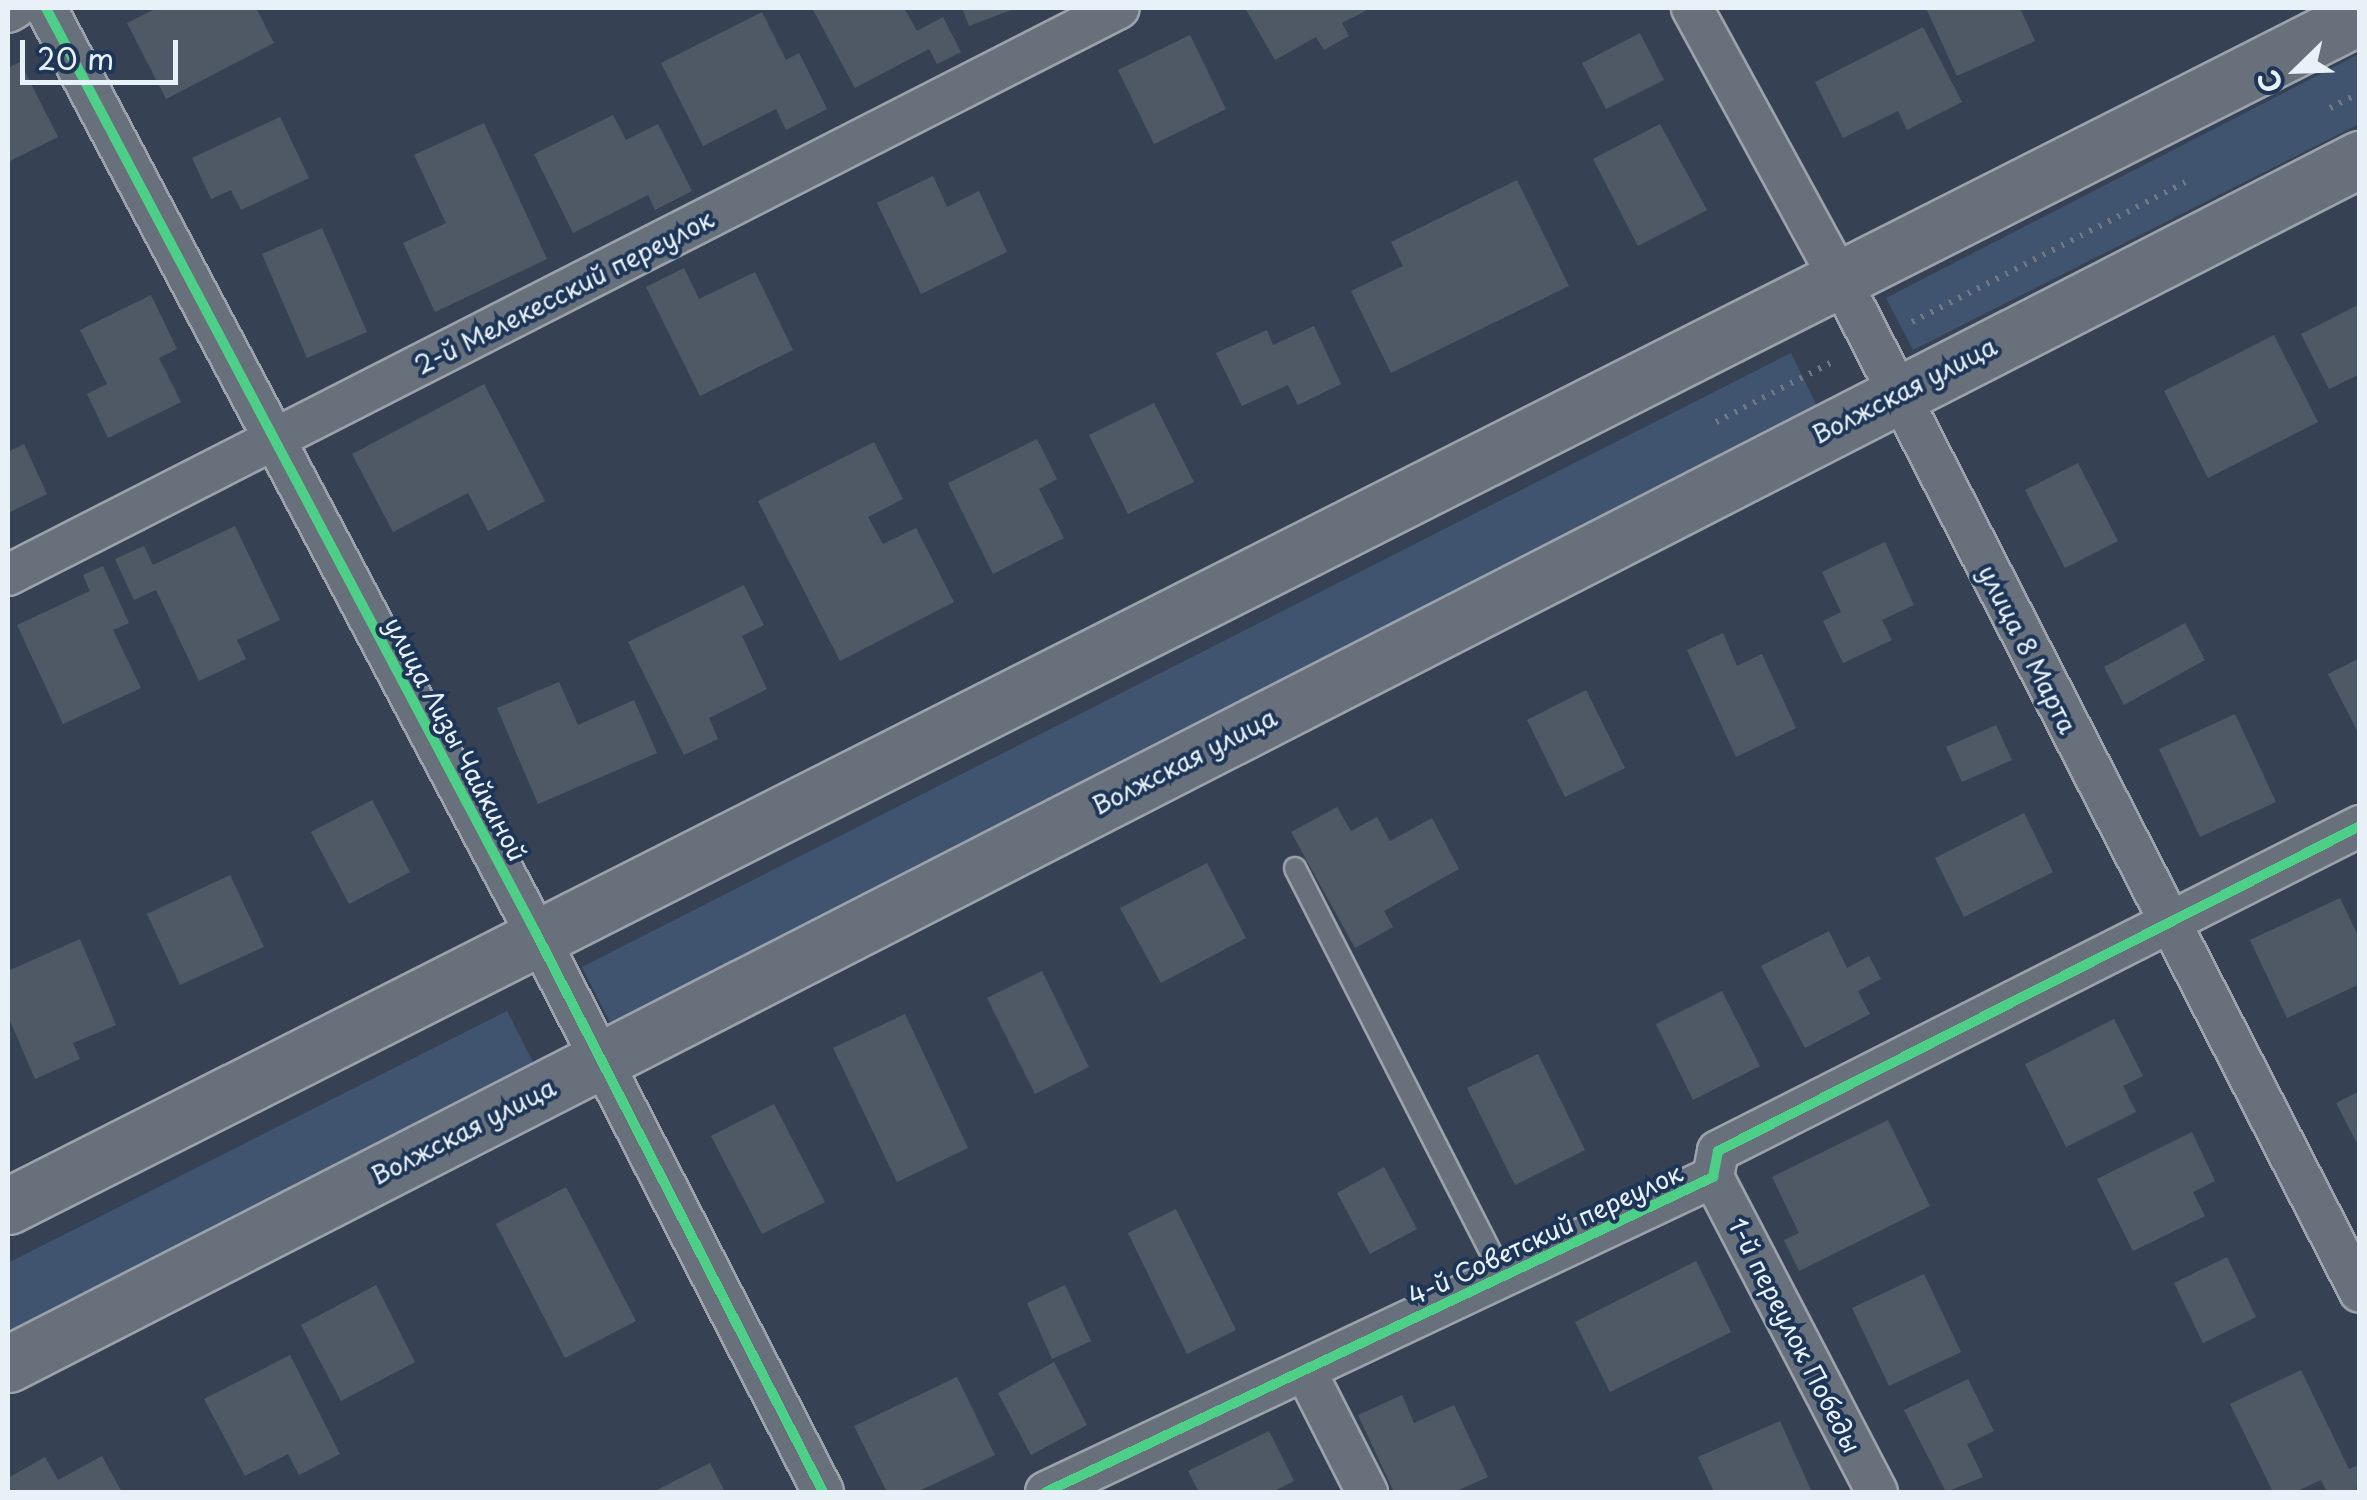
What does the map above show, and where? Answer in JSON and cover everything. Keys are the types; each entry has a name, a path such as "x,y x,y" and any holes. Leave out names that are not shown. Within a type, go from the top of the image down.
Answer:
{"main road":[{"path":"8,1206 536,934 1841,281 2360,16"},
{"name":"Волжская улица","path":"8,1364 2360,159"}],"street":[{"path":"8,12 15,8"},
{"name":"улица Лизы Чайкиной","path":"46,8 536,934 822,1492"},
{"name":"2-й Мелекесский переулок","path":"8,575 1119,8"},
{"name":"улица 8 Марта","path":"1692,8 1841,281 2360,1292"},
{"name":"4-й Советский переулок","path":"1046,1492 1714,1177 1718,1152 2168,920 2360,826"},
{"name":"1-й переулок Победы","path":"1714,1177 1876,1492"},
{"path":"1305,1370 1367,1492"}],"lane":[{"path":"1296,868 1502,1275"}],"shaded area":[{"path":"2359,54 2359,124 1913,350 1886,298"},
{"path":"1791,353 1820,412 613,1028 582,967"},
{"path":"507,1011 538,1072 8,1339 8,1263"}],"building":[{"path":"157,8 256,8 274,43 166,99 127,23"},
{"path":"812,8 904,8 917,31 943,17 961,52 937,64 929,49 855,88"},
{"path":"962,8 1016,8 969,26"},
{"path":"1245,8 1371,8 1342,23 1349,36 1324,50 1316,37 1275,60"},
{"path":"1926,8 2020,8 2035,41 1957,76"},
{"path":"762,12 786,60 799,53 827,109 786,130 776,109 703,146 661,63"},
{"path":"1923,27 1962,102 1907,130 1898,111 1843,138 1815,82"},
{"path":"1640,33 1664,80 1606,109 1582,63"},
{"path":"1190,35 1226,109 1154,144 1118,70"},
{"path":"20,62 58,137 8,162 8,68"},
{"path":"613,115 626,140 658,124 692,191 655,210 648,195 573,233 534,154"},
{"path":"280,117 309,178 241,210 231,190 211,199 192,158"},
{"path":"484,123 547,259 435,312 403,243 446,223 414,155"},
{"path":"1660,124 1707,210 1638,246 1593,159"},
{"path":"933,176 947,207 979,191 1007,252 921,294 877,203"},
{"path":"1517,180 1569,286 1391,373 1351,291 1403,266 1391,242"},
{"path":"322,228 367,332 307,358 262,254"},
{"path":"684,268 699,299 755,272 793,350 700,396 646,287"},
{"path":"151,295 177,349 159,358 181,402 108,438 87,394 107,384 80,330"},
{"path":"2360,304 2360,374 2329,389 2301,334"},
{"path":"1314,326 1341,384 1298,405 1288,385 1242,406 1216,353 1267,330 1273,345"},
{"path":"2274,335 2318,422 2208,478 2164,391"},
{"path":"484,384 545,501 488,531 468,493 393,532 352,454"},
{"path":"1154,403 1194,482 1128,514 1089,435"},
{"path":"1037,439 1057,479 1039,489 1064,538 993,574 948,483"},
{"path":"874,442 903,499 868,517 883,544 916,528 954,602 840,661 758,501"},
{"path":"24,444 47,494 8,513 8,452"},
{"path":"2078,463 2118,541 2065,568 2025,490"},
{"path":"235,526 280,620 237,640 246,659 199,681 156,590 134,600 115,559 144,546 153,565"},
{"path":"1885,542 1914,605 1882,620 1892,640 1843,663 1823,621 1841,612 1822,572"},
{"path":"103,566 129,623 113,630 141,688 63,724 17,625 90,591 83,575"},
{"path":"744,585 764,625 742,636 767,689 709,718 718,739 684,755 628,642"},
{"path":"2185,623 2205,660 2124,705 2104,667"},
{"path":"1723,633 1737,666 1762,654 1796,728 1736,757 1687,650"},
{"path":"2360,658 2360,736 2328,674"},
{"path":"559,682 578,725 634,700 657,753 538,804 497,708"},
{"path":"1586,690 1625,768 1565,797 1527,720"},
{"path":"2235,714 2276,802 2200,837 2159,749"},
{"path":"1996,725 2012,760 1962,782 1946,747"},
{"path":"372,800 410,872 349,904 311,832"},
{"path":"1337,807 1351,831 1377,817 1390,841 1432,818 1459,869 1384,911 1393,927 1355,948 1291,832"},
{"path":"2024,813 2053,872 1964,917 1935,858"},
{"path":"1207,863 1246,938 1161,983 1120,908"},
{"path":"230,875 264,947 180,985 147,914"},
{"path":"2340,898 2360,940 2360,984 2287,1018 2250,940"},
{"path":"1829,931 1847,968 1869,956 1881,979 1858,991 1870,1014 1805,1048 1761,966"},
{"path":"80,939 116,1025 73,1043 80,1059 35,1079 8,1016 8,971"},
{"path":"1042,971 1089,1067 1035,1094 987,998"},
{"path":"1722,991 1760,1066 1693,1100 1656,1024"},
{"path":"905,1014 968,1148 897,1182 833,1048"},
{"path":"2114,1019 2143,1076 2123,1086 2136,1112 2066,1147 2025,1064"},
{"path":"1538,1054 1585,1150 1515,1185 1467,1088"},
{"path":"2360,1091 2360,1149 2336,1103"},
{"path":"774,1104 825,1202 762,1234 711,1136"},
{"path":"1888,1120 1930,1206 1799,1271 1784,1240 1799,1233 1772,1177"},
{"path":"2192,1132 2215,1181 2193,1192 2205,1216 2133,1251 2097,1179"},
{"path":"1384,1167 1417,1229 1370,1254 1337,1193"},
{"path":"566,1187 636,1321 565,1358 496,1224"},
{"path":"1176,1209 1236,1330 1187,1354 1128,1233"},
{"path":"2227,1257 2256,1317 2203,1343 2174,1283"},
{"path":"1696,1261 1731,1332 1610,1392 1575,1322"},
{"path":"1924,1274 1961,1352 1889,1386 1852,1308"},
{"path":"376,1285 415,1362 341,1401 301,1325"},
{"path":"1065,1285 1091,1341 1052,1359 1027,1303"},
{"path":"290,1355 340,1454 299,1475 288,1454 245,1476 204,1399"},
{"path":"1054,1362 1087,1425 1031,1455 998,1393"},
{"path":"2301,1370 2349,1469 2360,1464 2356,1492 2327,1492 2321,1480 2295,1492 2273,1492 2230,1404"},
{"path":"957,1377 995,1455 917,1492 887,1492 854,1426"},
{"path":"1968,1379 1994,1431 1967,1444 1983,1477 1946,1492 1904,1410"},
{"path":"1402,1395 1414,1423 1454,1405 1488,1477 1454,1492 1394,1492 1358,1415"},
{"path":"1780,1421 1812,1492 1714,1492 1698,1457"},
{"path":"1269,1431 1294,1481 1272,1492 1199,1492 1188,1471"},
{"path":"102,1456 122,1492 8,1492 8,1478 45,1457 58,1480"},
{"path":"710,1463 725,1492 653,1492"}],"cycle path":[{"path":"46,8 536,933 823,1492"},
{"path":"1046,1492 1713,1177 1718,1151 2360,826"}]}
